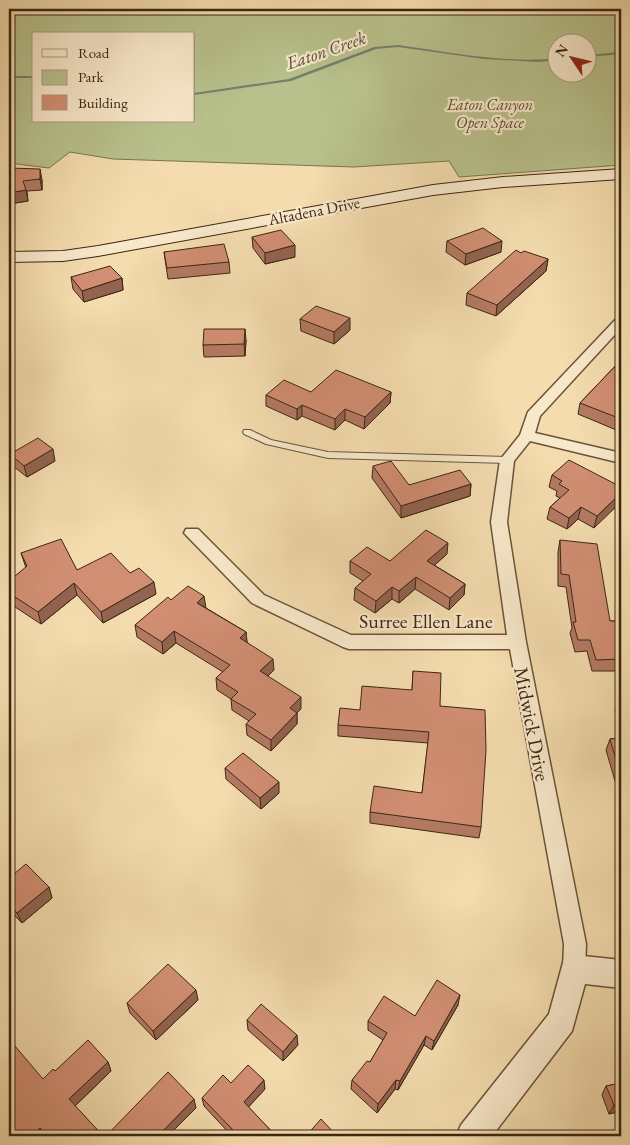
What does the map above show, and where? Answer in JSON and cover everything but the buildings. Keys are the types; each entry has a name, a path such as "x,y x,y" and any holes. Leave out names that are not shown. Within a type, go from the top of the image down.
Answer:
{"main road":[{"name":"Altadena Drive","path":"9,257 63,256 98,252 338,206 441,189 621,174"}],"street":[{"path":"507,460 527,436 532,415 621,321"},
{"path":"527,436 621,458"},
{"name":"Midwick Drive","path":"472,1136 562,1020 574,970 574,944 517,642 499,522 507,460"},
{"name":"Surree Ellen Lane","path":"192,533 258,599 349,642 517,642"},
{"path":"574,970 621,974"}],"lane":[{"path":"247,432 269,442 328,455 507,460"}],"green space":[{"name":"Eaton Canyon Open Space","path":"9,9 621,9 621,165 459,177 449,161 354,167 113,159 70,152 49,168 9,163"}],"waterway":[{"name":"Eaton Creek","path":"195,94 290,80 375,48 398,46 484,58 548,60"},
{"name":"Eaton Creek","path":"598,55 621,53"},
{"name":"Eaton Creek","path":"9,77 32,77"}]}
